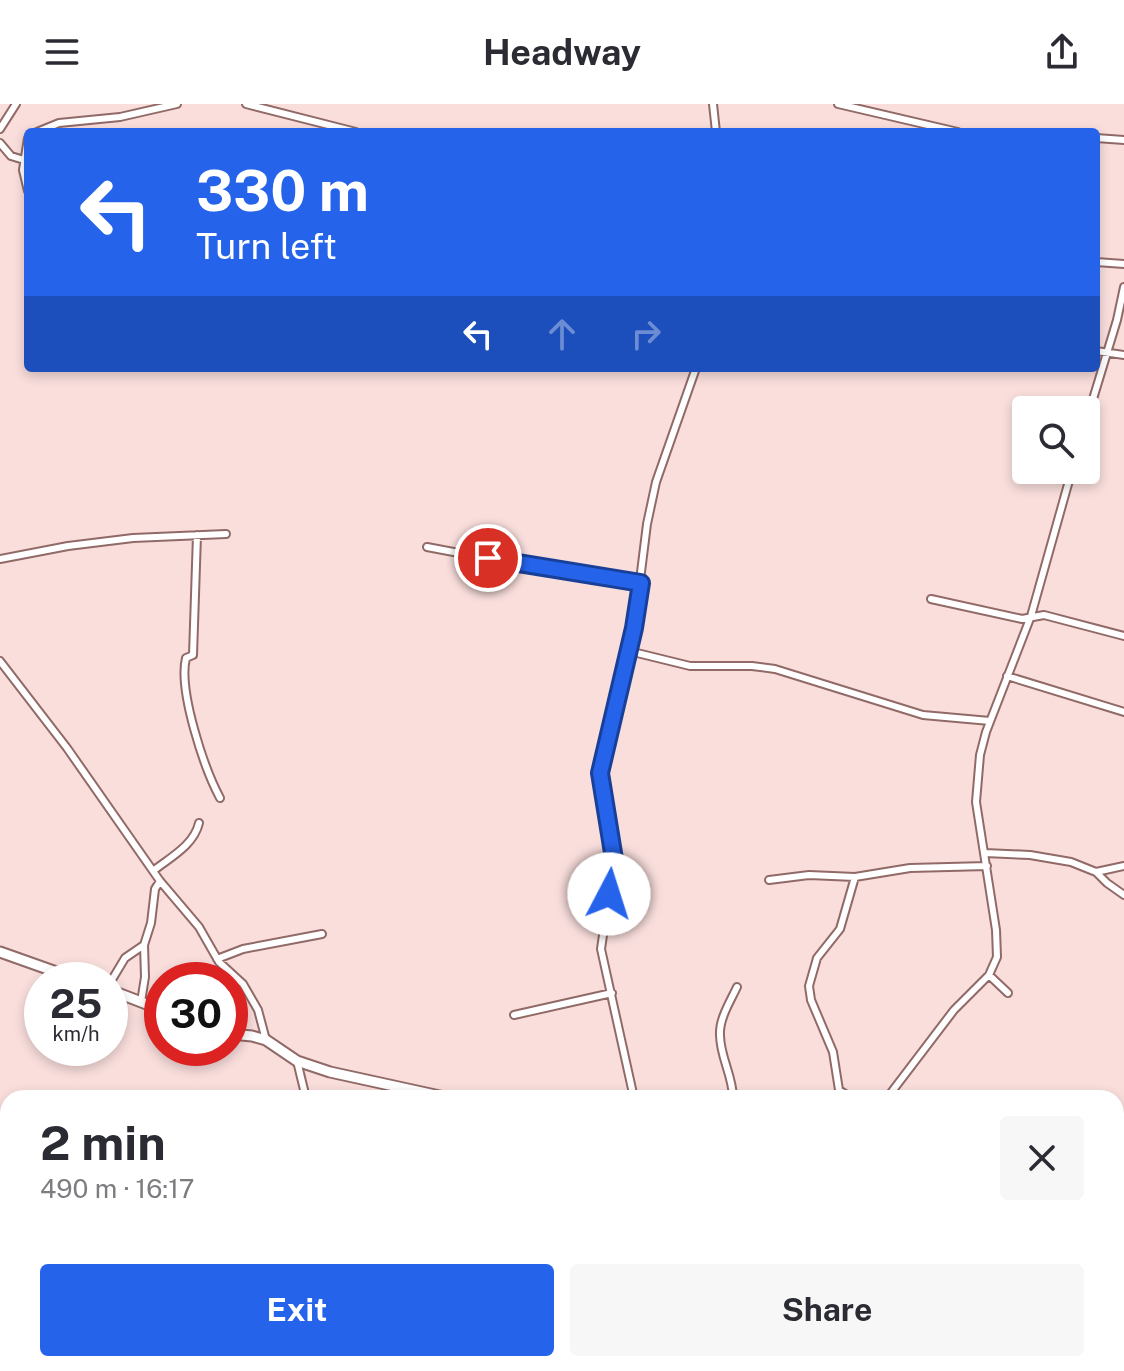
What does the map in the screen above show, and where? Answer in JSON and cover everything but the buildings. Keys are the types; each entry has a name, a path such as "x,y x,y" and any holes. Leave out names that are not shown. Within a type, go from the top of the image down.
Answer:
{"street":[{"path":"0,129 16,104"},
{"path":"47,128 59,123 120,117 177,104"},
{"path":"246,104 340,128"},
{"path":"713,104 716,128"},
{"path":"838,104 941,128"},
{"path":"1100,138 1124,140"},
{"path":"0,143 11,156 24,160 24,174"},
{"path":"1100,262 1124,264"},
{"path":"1100,371 1124,287"},
{"path":"1100,352 1124,355"},
{"path":"632,1090 601,949 614,859 600,773 629,651 656,482 695,372"},
{"path":"1093,396 1100,372"},
{"path":"893,1090 954,1010 989,975 997,952 976,802 980,755 1031,616 1068,484"},
{"path":"0,559 133,538 226,534"},
{"path":"197,535 193,655 186,658 185,687 209,777 220,798"},
{"path":"427,547 549,570 641,583"},
{"path":"931,599 1022,619 1044,615 1124,636"},
{"path":"629,651 690,666 775,669 923,715 990,721"},
{"path":"0,661 67,748 160,881 199,927 217,959 251,996 266,1040"},
{"path":"1007,676 1124,712"},
{"path":"153,871 191,841 199,823"},
{"path":"985,853 1054,859 1096,872 1124,895"},
{"path":"769,880 809,875 855,877 898,868 987,866"},
{"path":"1096,872 1124,866"},
{"path":"839,1090 833,1052 811,1000 809,986 817,958 840,929 855,877"},
{"path":"141,1002 145,977 144,945 151,923 155,889 160,881"},
{"path":"217,959 243,949 322,934"},
{"path":"123,962 144,945"},
{"path":"0,952 28,962"},
{"path":"989,975 1008,993"},
{"path":"733,1090 721,1048 720,1031 737,987"},
{"path":"514,1015 612,993"},
{"path":"128,997 144,1003"},
{"path":"248,1036 266,1040 297,1061 366,1082 408,1090"},
{"path":"297,1061 304,1090"}],"route":[{"path":"488,558 641,583 634,628 600,773 614,859 609,894"}]}
